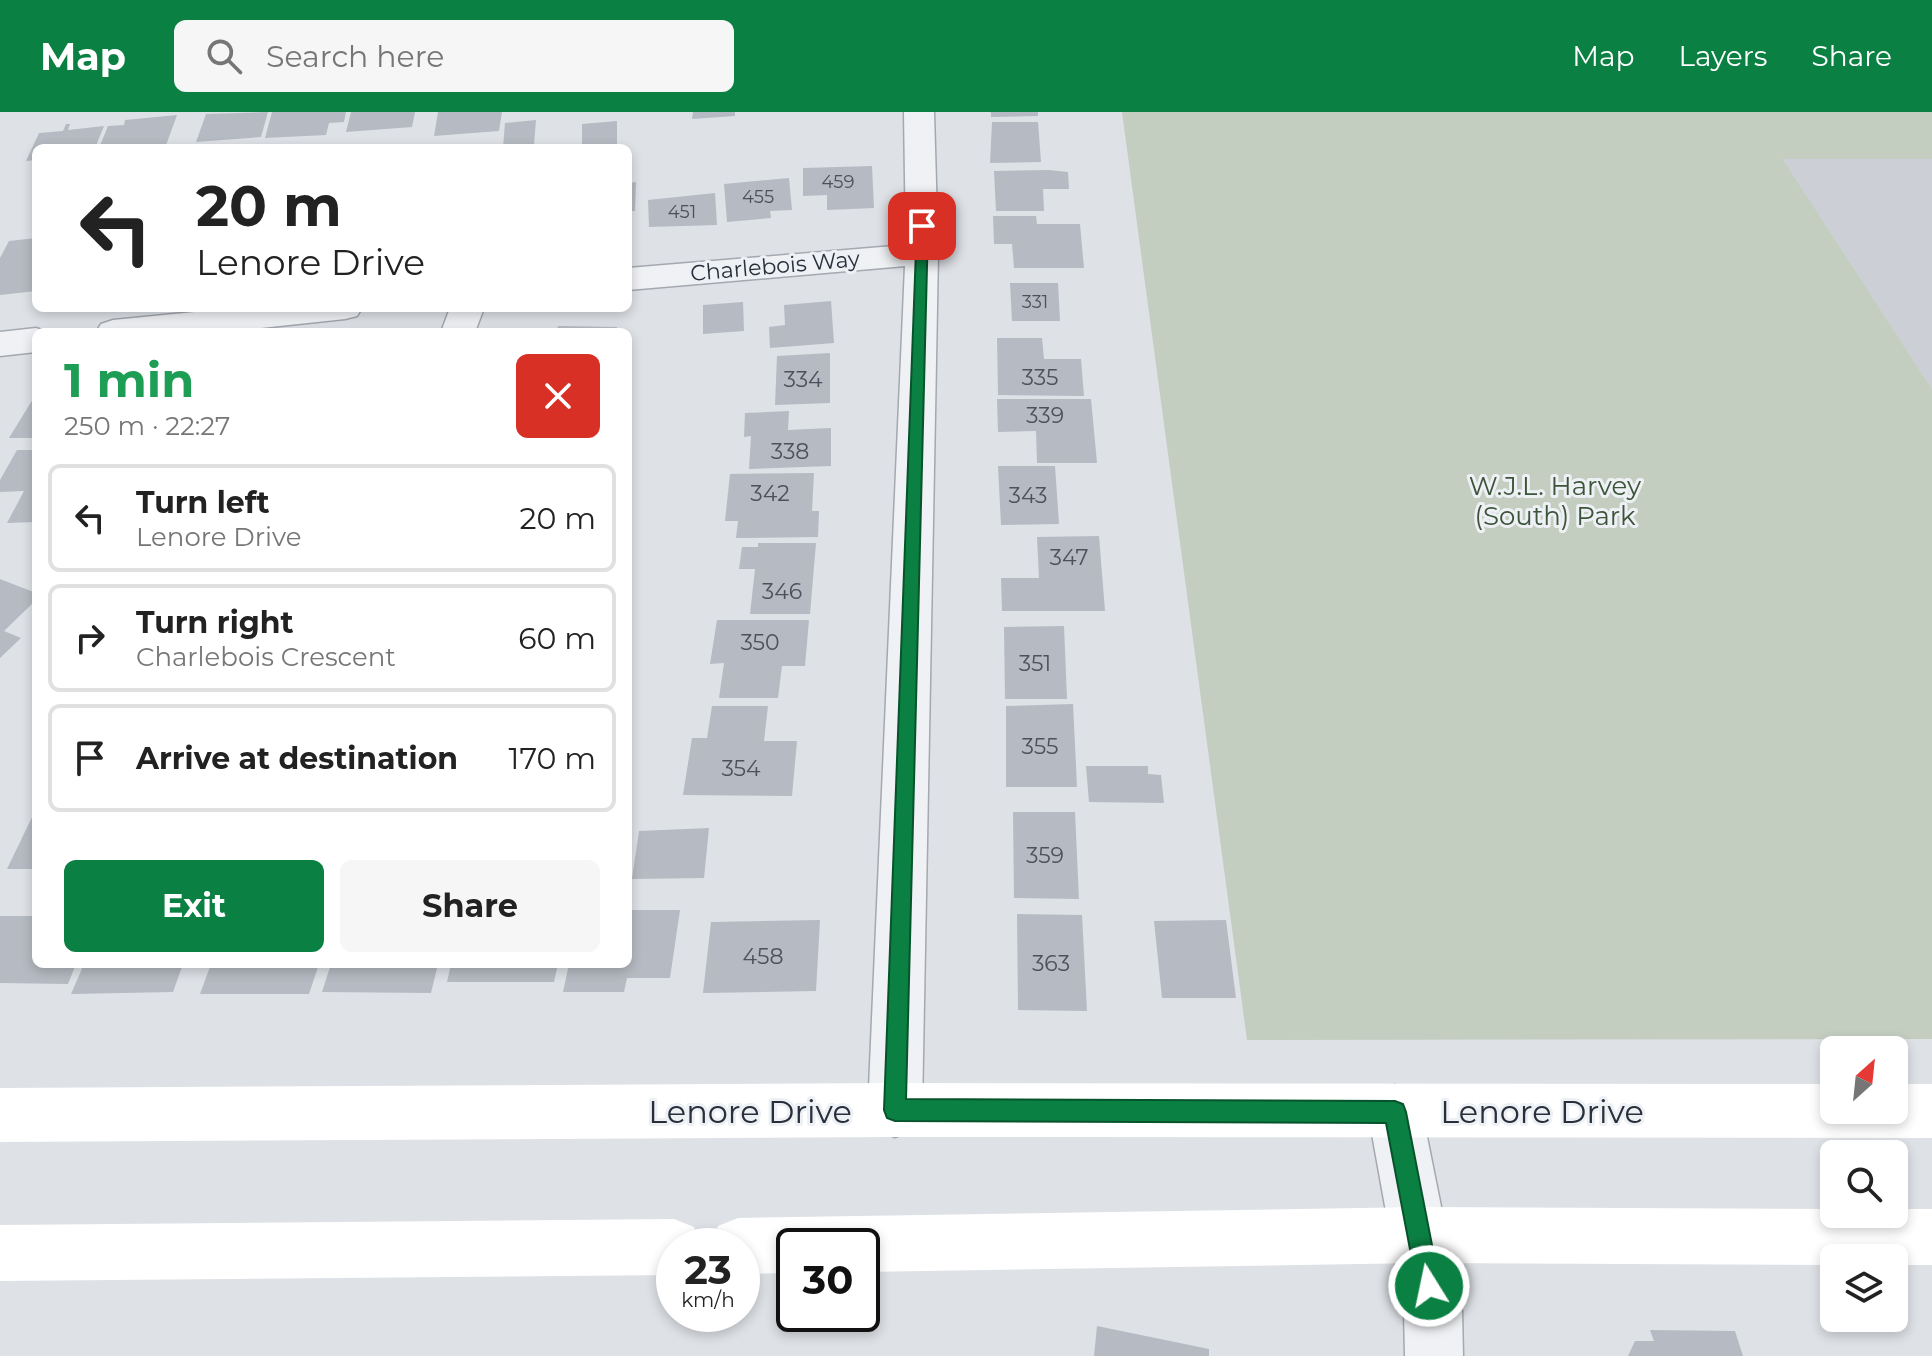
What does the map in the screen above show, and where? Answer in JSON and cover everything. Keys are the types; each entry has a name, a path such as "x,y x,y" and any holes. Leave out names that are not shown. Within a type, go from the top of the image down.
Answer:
{"main road":[{"name":"Lenore Drive","path":"0,1115 895,1110 1932,1111"},
{"path":"760,1246 1420,1235 1932,1237"},
{"path":"0,1253 656,1247"}],"street":[{"path":"895,1110 922,254 919,112"},
{"name":"Charlebois Way","path":"632,279 922,254"},
{"path":"152,328 306,312"},
{"path":"0,344 32,340"},
{"path":"1395,1112 1433,1311 1434,1356"}],"shaded area":[{"path":"1783,159 1932,159 1932,389"}],"green space":[{"name":"W.J.L. Harvey (South) Park","path":"1122,112 1932,112 1932,159 1783,159 1932,389 1932,1039 1820,1036 1820,1039 1247,1040"}],"building":[{"path":"268,112 261,137 196,142 206,114"},
{"path":"272,112 346,112 344,122 329,123 326,135 265,138"},
{"path":"351,112 415,112 412,127 346,132"},
{"path":"438,112 502,112 499,131 434,136"},
{"path":"693,112 735,112 735,116 692,119"},
{"path":"991,112 1038,112 1038,116 991,117"},
{"path":"177,115 166,144 101,144 108,126 124,125 125,120"},
{"path":"536,120 534,144 503,144 505,123"},
{"path":"617,121 617,144 582,144 582,124"},
{"path":"992,122 1038,122 1041,162 990,163"},
{"path":"66,124 70,124 68,130 104,126 97,144 34,144 39,133 63,131"},
{"path":"872,166 874,208 827,210 827,195 803,196 803,168"},
{"path":"994,171 1068,172 1069,189 1043,189 1044,211 996,211"},
{"path":"789,178 792,210 770,211 771,218 727,222 724,184"},
{"path":"632,182 636,182 635,211 632,211"},
{"path":"715,193 717,225 649,227 648,200"},
{"path":"993,216 1036,216 1037,224 1080,224 1084,268 1014,268 1012,244 994,244"},
{"path":"32,238 32,291 0,295 0,258 9,241"},
{"path":"1010,283 1058,283 1060,321 1012,321"},
{"path":"831,301 834,343 770,348 769,327 785,325 784,305"},
{"path":"743,302 744,331 703,334 703,305"},
{"path":"558,326 617,327 617,328"},
{"path":"997,338 1042,338 1044,359 1081,359 1084,396 998,395"},
{"path":"830,353 830,403 775,405 777,356"},
{"path":"997,399 1091,399 1097,463 1037,463 1036,431 998,432"},
{"path":"32,401 32,438 9,438"},
{"path":"789,411 788,430 831,428 831,466 749,469 751,436 744,437 745,413"},
{"path":"17,450 32,450 32,522 7,523 24,491 0,492 0,480"},
{"path":"998,466 1055,466 1059,524 1001,525"},
{"path":"814,473 812,511 819,511 818,537 736,538 738,521 725,521 730,474"},
{"path":"1099,536 1105,611 1002,611 1001,578 1039,578 1037,537"},
{"path":"758,543 816,543 810,614 750,614 755,569 739,569 742,547 758,547"},
{"path":"0,579 32,591 32,604 4,631 21,638 0,658"},
{"path":"717,620 809,620 805,666 782,666 778,698 719,698 724,663 710,664"},
{"path":"1064,626 1067,699 1005,699 1004,627"},
{"path":"1073,704 1077,787 1006,787 1006,706"},
{"path":"712,706 768,706 764,741 797,741 792,796 683,795 692,738 707,738"},
{"path":"1086,766 1148,766 1148,774 1161,775 1164,803 1089,802"},
{"path":"1013,812 1075,812 1079,899 1014,898"},
{"path":"32,817 32,869 7,869"},
{"path":"709,828 704,878 632,879 639,831"},
{"path":"632,910 680,910 670,978 627,978 624,992 563,992 568,968 632,968"},
{"path":"1017,914 1082,915 1087,1011 1018,1010"},
{"path":"0,916 32,916 32,968 74,968 68,984 0,983"},
{"path":"820,920 816,991 703,993 711,922"},
{"path":"1226,920 1236,998 1162,998 1154,921"},
{"path":"82,968 182,968 173,992 71,994"},
{"path":"210,968 318,968 309,994 200,994"},
{"path":"330,968 437,968 431,993 322,992"},
{"path":"450,968 557,968 554,982 447,982"},
{"path":"1097,1326 1209,1349 1209,1356 1094,1356"},
{"path":"1650,1330 1735,1331 1743,1356 1628,1356 1635,1341 1654,1341"}],"route":[{"path":"922,226 895,1110 1395,1112 1429,1286"}]}
